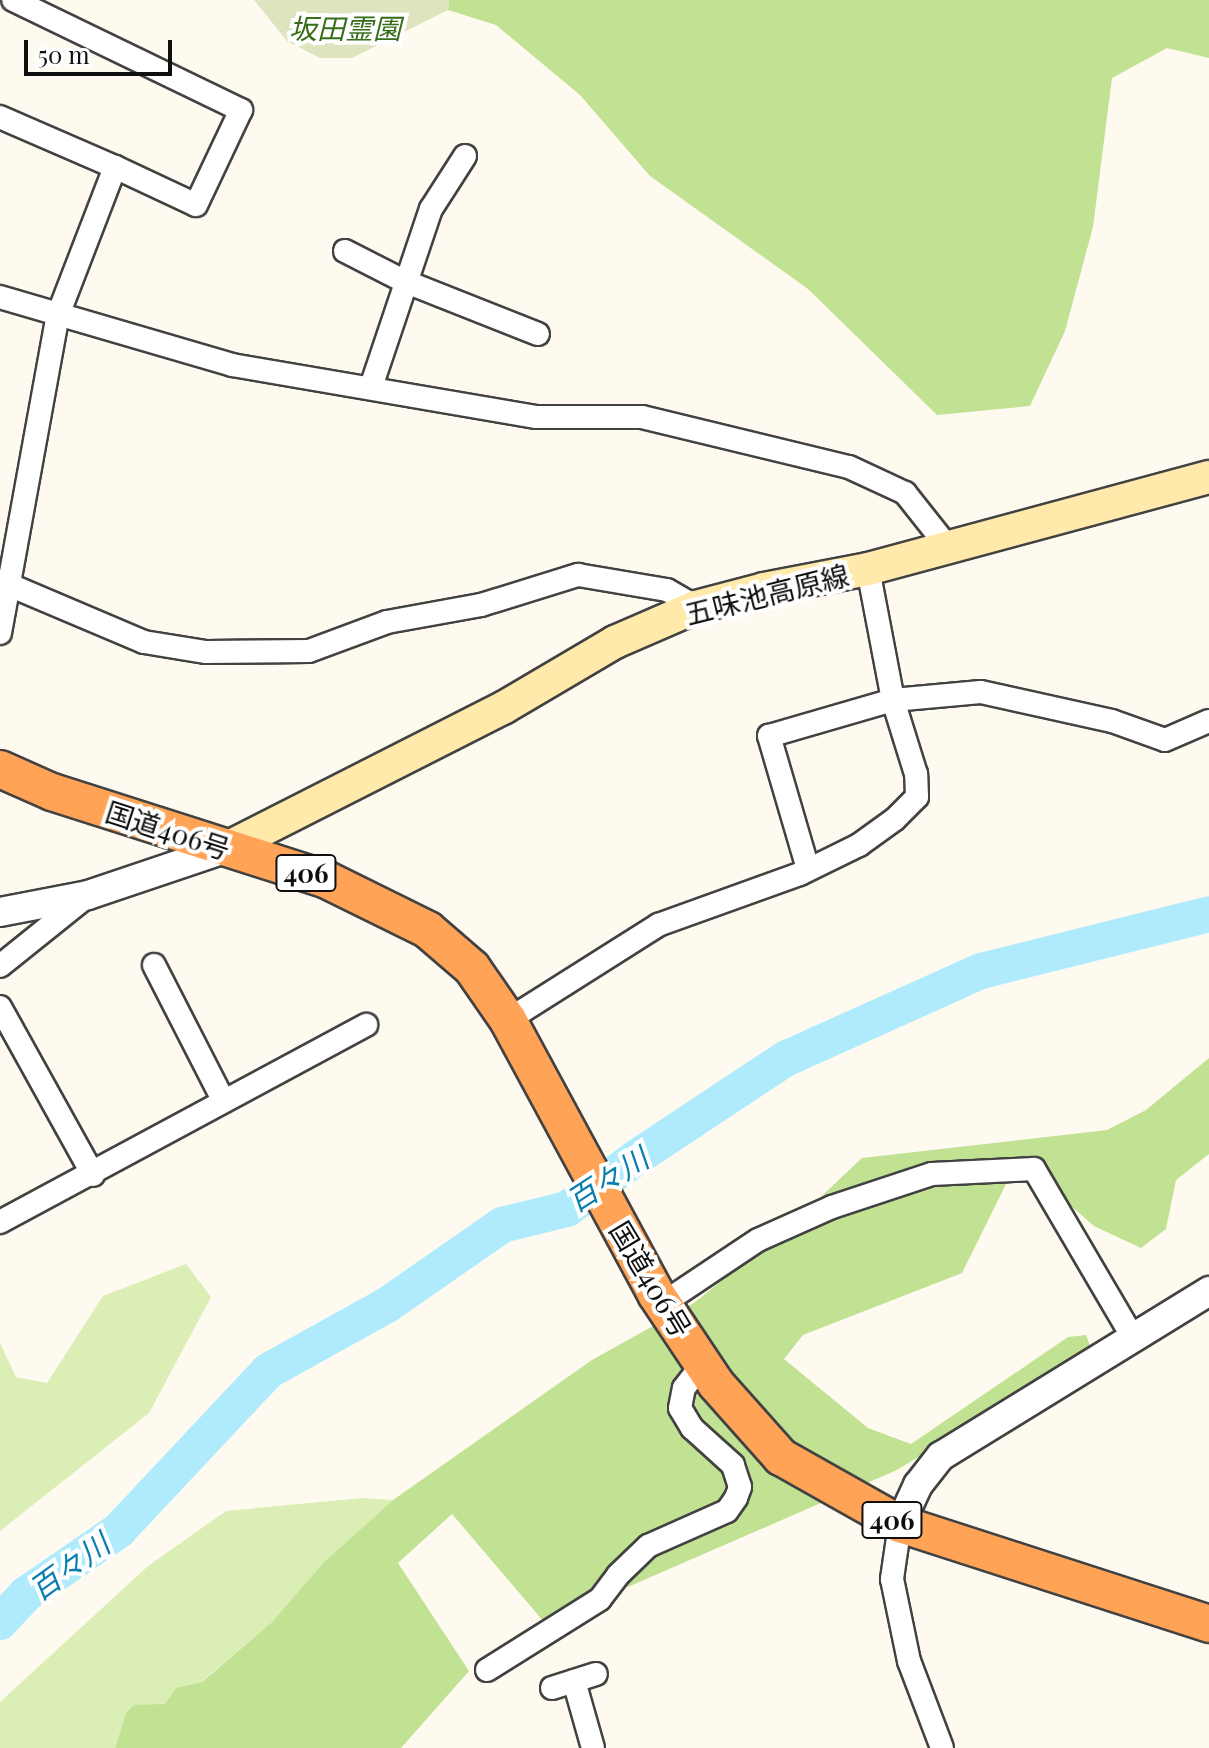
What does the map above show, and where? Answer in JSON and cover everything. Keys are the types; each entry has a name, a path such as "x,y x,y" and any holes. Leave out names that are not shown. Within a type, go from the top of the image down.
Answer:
{"highway":[{"name":"国道406号","path":"0,769 52,792 325,879 428,930 472,968 508,1020 659,1299 703,1364 781,1457 900,1524 1209,1624"}],"main road":[{"name":"五味池高原線","path":"225,849 503,708 615,642 696,607 764,589 868,569 1209,477"}],"street":[{"path":"0,117 196,205 241,110 13,0"},
{"path":"371,387 404,281 431,209 465,156"},
{"path":"0,633 5,583 58,315 115,167"},
{"path":"345,251 404,281 538,334"},
{"path":"0,297 232,365 537,417 642,417 849,467 905,493 947,546"},
{"path":"508,1020 658,925 808,869 859,845 895,819 917,797 916,774 893,700 868,569"},
{"path":"5,583 144,642 206,652 309,651 387,622 481,605 578,575 667,590 696,607"},
{"path":"808,869 769,736 893,700 981,692 1112,721 1165,740 1209,721"},
{"path":"0,912 88,895 225,849"},
{"path":"0,966 88,895"},
{"path":"154,965 223,1100"},
{"path":"0,1007 93,1175"},
{"path":"0,1222 93,1175 223,1100 366,1025"},
{"path":"659,1299 758,1240 832,1207 932,1174 1034,1169 1133,1338"},
{"path":"942,1748 909,1661 892,1579 900,1524 918,1485 941,1456 1209,1291"},
{"path":"487,1670 600,1599 618,1575 648,1546 727,1511 740,1487 733,1465 692,1428 680,1408 684,1388 703,1364"},
{"path":"552,1688 596,1674"},
{"path":"574,1681 593,1748"}],"green space":[{"name":"坂田霊園","path":"254,0 449,0 448,10 352,58 320,58 287,41"},
{"path":"449,0 1209,0 1209,58 1167,48 1112,78 1093,227 1065,331 1030,406 937,415 808,289 650,176 580,95 496,25 448,10"},
{"path":"1209,1058 1209,1154 1176,1180 1166,1229 1141,1248 1094,1226 1018,1160 962,1273 803,1335 784,1359 868,1428 911,1444 1068,1337 1086,1335 1092,1351 897,1470 545,1623 452,1514 398,1563 469,1671 401,1748 115,1748 126,1713 134,1705 165,1704 176,1688 202,1682 272,1622 324,1562 393,1500 592,1360 694,1303 791,1225 862,1158 1107,1130 1146,1110"},
{"path":"186,1264 211,1297 149,1413 0,1531 0,1343 16,1377 47,1383 103,1296"},
{"path":"362,1498 393,1500 324,1562 272,1622 201,1682 176,1688 165,1704 126,1713 115,1748 0,1748 0,1702 148,1566 226,1511"}],"waterway":[{"name":"百々川","path":"0,1622 26,1594 118,1531 268,1371 387,1305 502,1225 567,1209 637,1157 785,1059 981,971 1209,914"}]}
